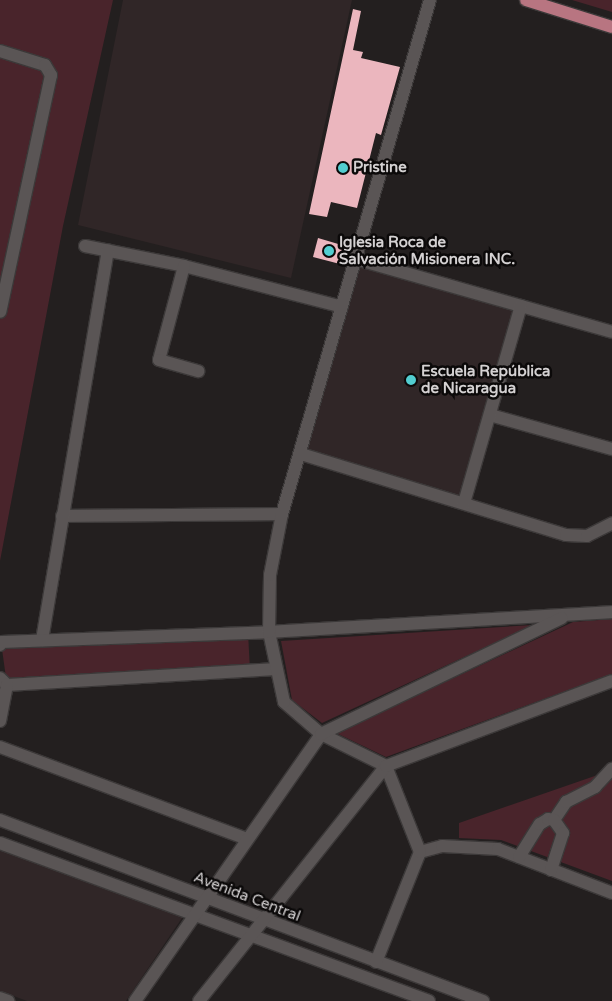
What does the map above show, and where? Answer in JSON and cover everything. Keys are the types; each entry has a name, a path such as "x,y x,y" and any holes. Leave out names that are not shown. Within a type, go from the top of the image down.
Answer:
{"main road":[{"path":"526,0 612,27"}],"street":[{"path":"376,962 420,852 386,766 320,734 284,702 269,632 270,575 282,514 301,454 430,0"},
{"path":"0,51 45,65 51,75 0,312"},
{"path":"85,246 184,266 342,307"},
{"path":"42,640 108,251"},
{"path":"356,259 612,332"},
{"path":"184,266 159,360 198,371"},
{"path":"464,503 521,306"},
{"path":"490,415 612,450"},
{"path":"301,454 566,535 587,536 612,523"},
{"path":"62,516 282,514"},
{"path":"0,645 1,642 269,632 612,612"},
{"path":"134,1001 320,734 568,615"},
{"path":"0,721 4,681 277,669"},
{"path":"199,1001 386,766 612,681"},
{"path":"0,747 247,839"},
{"path":"554,820 566,802 595,787 612,770"},
{"path":"519,857 540,824 548,819 554,820 563,833 552,870"},
{"name":"Avenida Central","path":"0,820 207,898 261,921 483,1001"},
{"path":"0,843 196,913 250,935 429,1001"},
{"path":"420,852 442,846 498,849 612,893"},
{"path":"436,1001 442,986"},
{"path":"0,998 8,1001"}],"shaded area":[{"path":"0,0 113,0 63,226 0,561"},
{"path":"123,0 352,0 291,278 78,225"},
{"path":"572,0 612,0 612,12"},
{"name":"Escuela República de Nicaragua","path":"356,259 521,306 466,497 301,454"},
{"path":"612,619 612,674 386,757 336,733 573,622"},
{"path":"533,625 322,723 292,700 281,641"},
{"path":"248,632 250,671 7,685 1,642"},
{"path":"612,770 612,881 501,840 459,838 459,823"},
{"path":"0,850 184,915 126,1001 27,1001 0,991"}],"building":[{"name":"Pristine","path":"353,9 361,11 353,50 363,52 361,58 400,67 381,135 376,133 357,208 331,202 327,217 309,214"},
{"name":"Iglesia Roca de Salvación Misionera INC.","path":"318,238 345,246 340,264 313,257"}],"place":[{"name":"Pristine","path":"343,168"},
{"name":"Iglesia Roca de Salvación Misionera INC.","path":"329,251"},
{"name":"Escuela República de Nicaragua","path":"411,380"}]}
